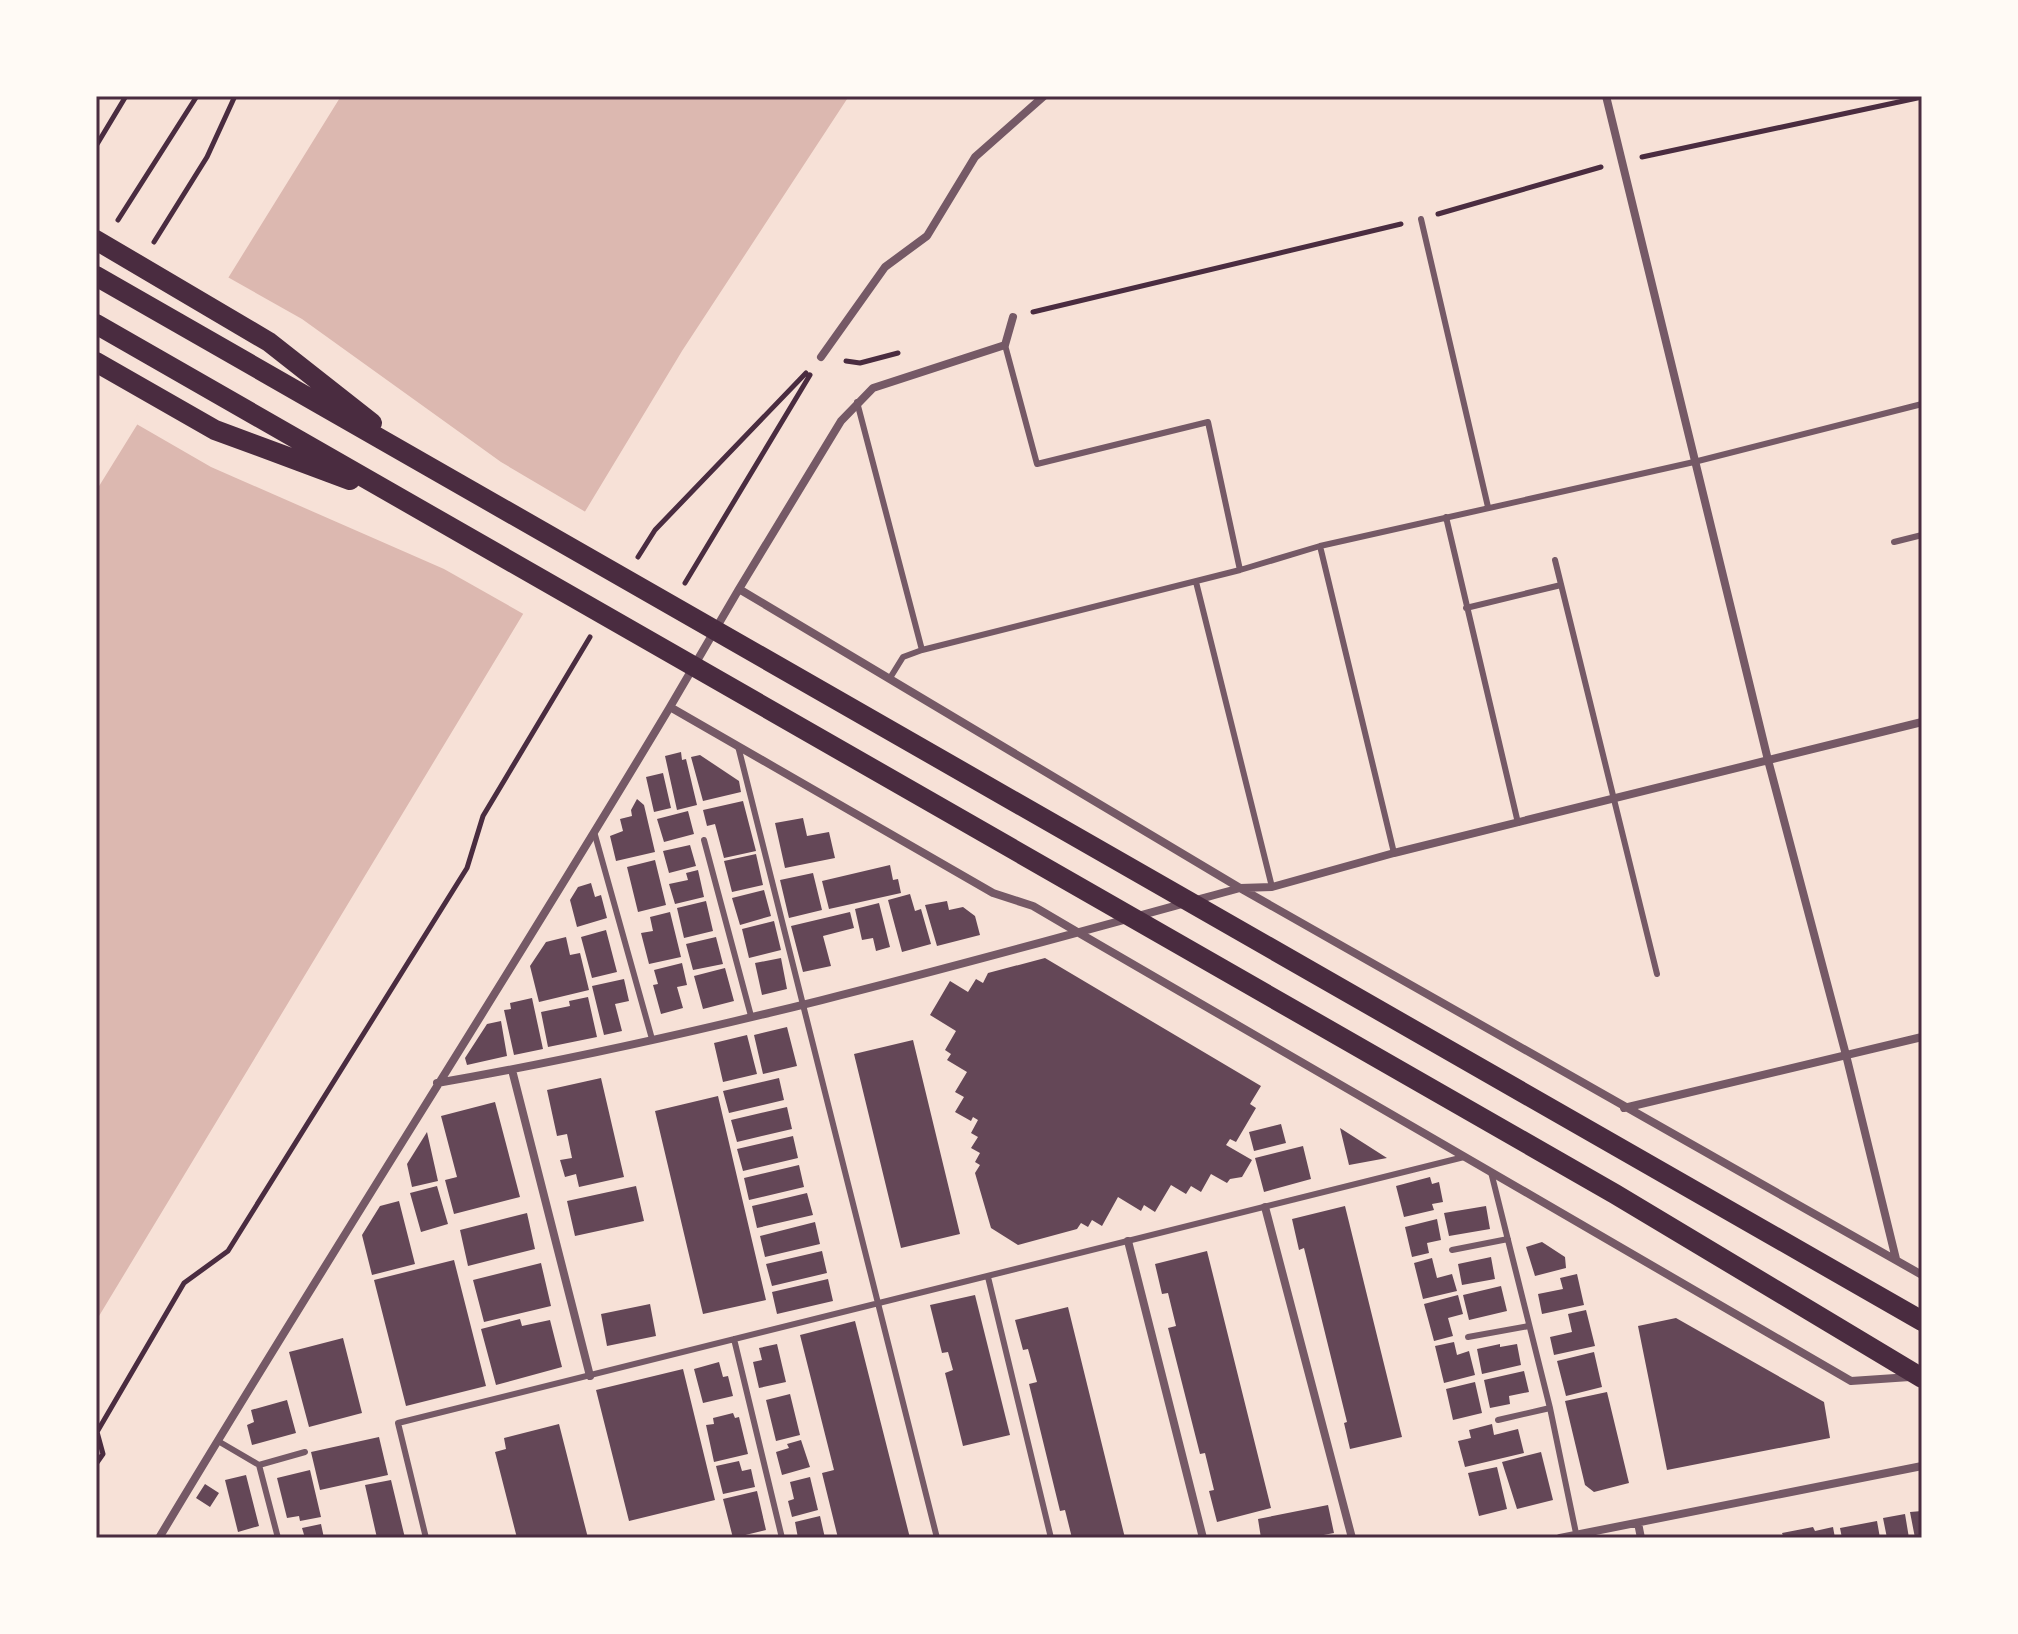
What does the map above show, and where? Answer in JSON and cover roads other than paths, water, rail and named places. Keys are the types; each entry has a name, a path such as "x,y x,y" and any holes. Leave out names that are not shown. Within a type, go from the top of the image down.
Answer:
{"main road":[{"path":"96,240 269,342 427,466"},
{"path":"96,276 1922,1321"},
{"path":"96,324 1615,1194 1920,1377"},
{"path":"96,362 215,430 406,501"}],"street":[{"path":"821,357 885,267 927,236 975,157 1044,96"},
{"path":"1606,96 1768,760 1896,1259"},
{"path":"159,1538 437,1083 595,835 841,421 873,388 1005,345 1013,317"},
{"path":"739,589 1240,888 1922,1275"},
{"path":"670,707 993,893 1033,906 1851,1381 1920,1377"},
{"path":"437,1083 512,1070 803,1006 1240,888 1272,887 1394,853 1922,722"},
{"path":"1624,1108 1922,1037"},
{"path":"512,1070 590,1376"},
{"path":"1265,1207 1352,1538"},
{"path":"1128,1241 1203,1538"},
{"path":"1560,1538 1922,1466"},
{"path":"1638,1523 1641,1538"}],"lane":[{"path":"1421,219 1488,507"},
{"path":"1005,345 1037,464 1208,422 1240,570"},
{"path":"857,402 922,650"},
{"path":"890,678 903,657 922,650 1196,582 1320,546 1694,462 1922,404"},
{"path":"1446,517 1518,823"},
{"path":"1894,542 1922,535"},
{"path":"1320,546 1394,853"},
{"path":"1555,560 1657,974"},
{"path":"1196,582 1272,887"},
{"path":"1466,608 1561,585"},
{"path":"737,746 937,1538"},
{"path":"595,835 652,1039"},
{"path":"704,840 751,1016"},
{"path":"426,1538 398,1423 1466,1156"},
{"path":"1491,1171 1550,1408 1577,1536"},
{"path":"1452,1250 1508,1239"},
{"path":"988,1277 1051,1538"},
{"path":"1468,1337 1529,1326"},
{"path":"734,1339 782,1538"},
{"path":"1498,1420 1550,1408"},
{"path":"218,1441 259,1465 278,1538"},
{"path":"259,1465 305,1452"}]}
